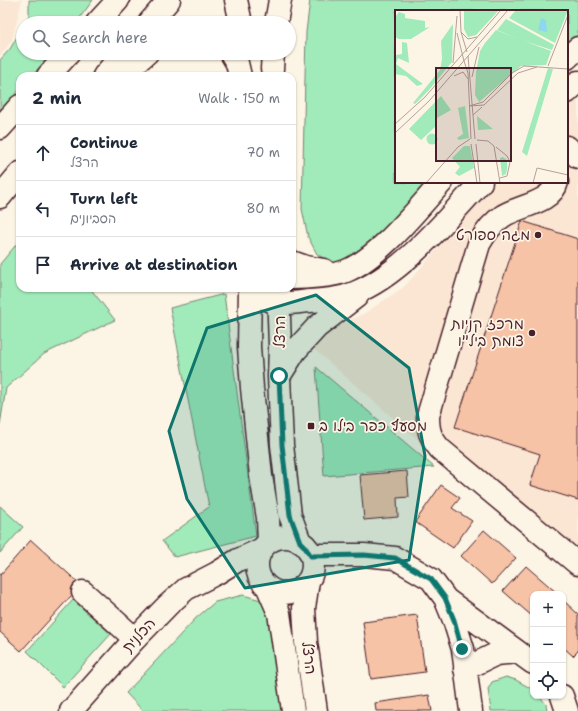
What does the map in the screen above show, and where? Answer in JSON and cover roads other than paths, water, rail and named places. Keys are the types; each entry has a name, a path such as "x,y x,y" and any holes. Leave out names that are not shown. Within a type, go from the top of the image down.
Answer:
{"main road":[{"path":"155,16 169,0"},
{"path":"236,0 240,16"},
{"path":"268,0 269,16"},
{"path":"277,16 280,0"},
{"path":"568,57 578,48"},
{"path":"52,72 63,60"},
{"path":"107,72 117,60"},
{"path":"126,72 139,60"},
{"path":"235,60 239,72"},
{"path":"243,72 244,60"},
{"path":"568,91 578,82"},
{"path":"0,128 16,110"},
{"path":"568,148 578,157"},
{"path":"0,197 16,178"},
{"path":"296,277 345,271 361,264 396,233 441,183"},
{"path":"279,376 295,351 317,327 388,274 412,253 442,225 480,183"},
{"path":"557,183 550,193 540,200 505,214 494,222 479,244 428,416 428,428 432,438 440,448 578,564"},
{"path":"296,263 306,267 345,271"},
{"path":"263,292 279,295 334,299 353,294 370,286"},
{"name":"הרצל","path":"253,292 249,347 261,476 268,518 266,546"},
{"name":"הרצל","path":"279,295 279,376 282,445 290,515 305,549"},
{"path":"217,573 242,576 276,592 289,592 302,588 308,581 313,567 305,549 293,539 276,539 266,546 258,558 257,567 259,576 266,586"},
{"name":"הכלנית","path":"71,711 134,639 168,604 186,589 266,546"},
{"path":"305,549 395,558 431,579 445,598 454,620 462,649 471,711"},
{"name":"הרצל","path":"308,581 304,608 306,642 316,711"},
{"name":"הרצל","path":"266,586 279,613 293,711"},
{"path":"83,592 134,639"},
{"path":"445,598 525,657"},
{"path":"465,669 496,654 525,657"},
{"path":"563,699 567,711"}],"place":[{"name":"מגה ספורט","path":"538,235"},
{"name":"מרכז קניות צומת ביל\"ו","path":"532,333"},
{"name":"מסעף כפר בילו ב","path":"311,426"}]}
